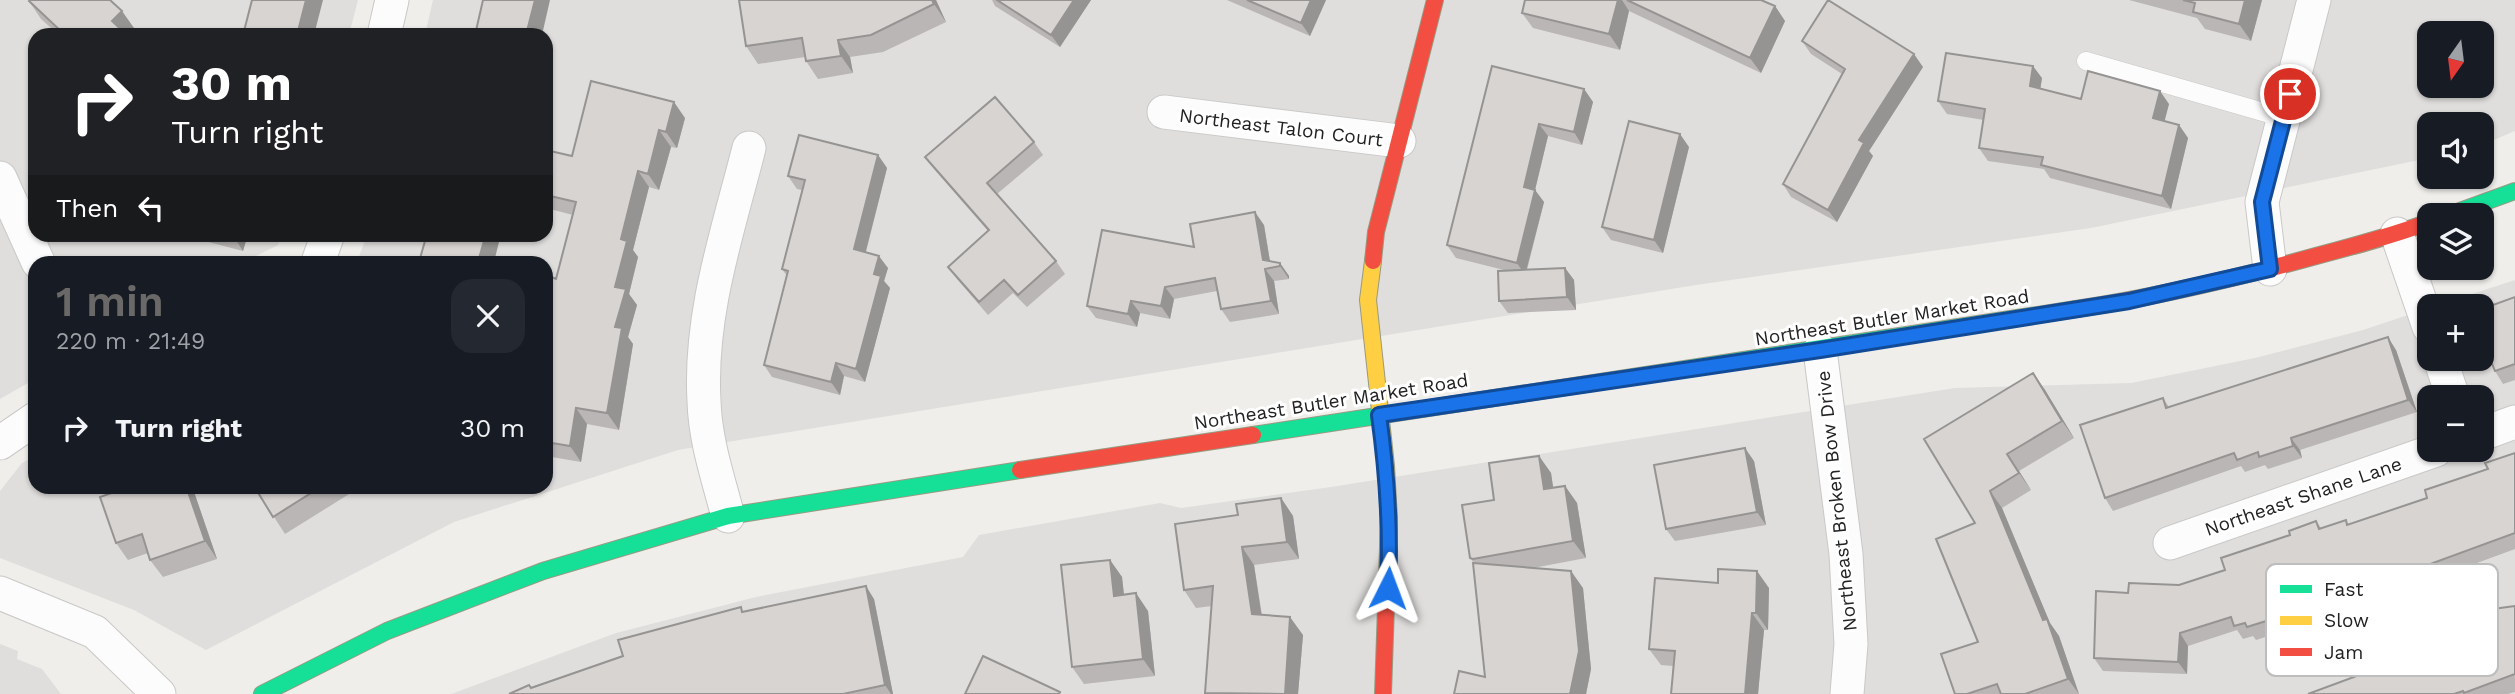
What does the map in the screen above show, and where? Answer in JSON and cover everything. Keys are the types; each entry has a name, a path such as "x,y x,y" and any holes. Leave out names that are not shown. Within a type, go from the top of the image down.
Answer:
{"main road":[{"path":"1382,694 1390,535 1386,466 1368,300 1376,232 1435,0"},
{"path":"2482,203 2515,191"},
{"name":"Northeast Butler Market Road","path":"262,694 387,631 543,571 728,516 2129,301 2270,269 2417,226"}],"street":[{"path":"386,28 392,0"},
{"path":"2270,269 2262,202 2314,0"},
{"name":"Northeast Talon Court","path":"1164,112 1399,141"},
{"path":"728,516 709,440 704,403 703,359 708,314 749,148"},
{"path":"0,178 28,240"},
{"path":"2397,234 2418,294"},
{"name":"Northeast Broken Bow Drive","path":"1820,350 1846,554 1852,644 1847,694"},
{"path":"2494,430 2515,422"},
{"path":"0,443 28,424"},
{"name":"Northeast Shane Lane","path":"2170,542 2417,456"},
{"path":"0,593 95,632 159,694"}],"lane":[{"path":"2086,61 2284,118"}],"shaded area":[{"path":"0,0 358,0 351,28 28,28 28,242 279,242 256,256 28,256 28,383 0,399"},
{"path":"433,0 2515,0 2515,131 2494,140 2494,112 2417,112 2417,160 2091,228 1696,285 678,450 553,490 553,256 359,256 364,242 553,242 553,28 427,28"},
{"path":"2515,280 2515,694 451,694 616,633 756,597 963,557 979,535 1160,503 1181,508 1331,487 1955,388 2131,383 2255,358 2363,330 2417,312 2417,371 2494,371 2494,294 2472,294"},
{"path":"28,460 28,494 541,494 454,522 206,650 134,610 0,558 0,491 22,463"},
{"path":"0,644 18,651 17,659 42,669 61,694 0,694"}],"building":[{"path":"110,0 122,11 112,21 120,28 58,28 29,1"},
{"path":"252,0 306,0 299,28 245,28"},
{"path":"483,0 535,0 528,28 477,28"},
{"path":"739,0 932,0 934,4 871,35 838,40 841,56 806,61 802,38 746,46"},
{"path":"997,0 1074,0 1051,35"},
{"path":"1247,0 1311,0 1301,23"},
{"path":"1525,0 1618,0 1609,34 1522,13"},
{"path":"1627,0 1761,0 1775,6 1750,58"},
{"path":"1828,0 1914,54 1859,140 1864,143 1828,210 1783,184 1845,69 1802,41"},
{"path":"2183,0 2245,0 2239,24 2193,12 2195,3"},
{"path":"1946,53 2033,66 2030,86 2081,99 2088,71 2160,91 2153,118 2179,125 2162,196 2041,165 2043,157 1979,148 1985,109 1938,101"},
{"path":"1492,66 1584,89 1574,132 1539,124 1524,187 1535,190 1517,263 1447,245"},
{"path":"591,81 674,102 666,132 659,130 648,174 638,171 621,239 627,241 615,287 626,289 615,327 622,328 607,413 576,408 570,446 553,443 553,278 556,279 576,202 553,197 553,152 572,156"},
{"path":"995,97 1034,142 987,183 1056,261 1018,295 1004,280 979,302 948,267 989,230 925,157"},
{"path":"1629,121 1680,134 1654,240 1602,227"},
{"path":"799,135 878,155 854,249 879,256 874,274 881,276 856,369 836,363 831,382 764,365 788,271 782,269 805,180 788,176"},
{"path":"1255,212 1263,260 1280,263 1280,266 1265,269 1271,301 1221,309 1215,278 1165,287 1161,306 1131,301 1128,314 1087,306 1102,230 1194,247 1190,224"},
{"path":"425,242 484,242 480,256 421,256"},
{"path":"1565,268 1567,297 1499,301 1498,271"},
{"path":"2515,297 2515,364 2495,371 2494,368 2494,305"},
{"path":"2388,337 2408,400 2291,438 2293,446 2259,457 2258,452 2237,460 2234,453 2105,498 2080,425 2163,398 2166,408"},
{"path":"2033,373 2062,421 2007,454 2019,473 1990,491 2043,620 2047,619 2068,679 2025,694 2001,694 1997,684 1967,694 1955,694 1941,654 1978,642 1936,539 1975,523 1924,439"},
{"path":"1745,448 1757,512 1666,529 1654,465"},
{"path":"2515,453 2515,533 2430,564 2266,564 2266,621 2247,627 2245,623 2234,626 2231,617 2180,633 2178,662 2094,658 2096,591 2128,593 2129,583 2179,585 2225,570 2221,558 2290,535 2289,531 2316,521 2319,529 2346,520 2347,525 2427,498 2425,490 2488,469 2485,463"},
{"path":"1539,456 1544,489 1565,486 1573,541 1470,558 1462,505 1494,500 1489,463"},
{"path":"108,494 189,494 205,541 150,560 142,534 116,543 100,497"},
{"path":"259,494 309,494 273,517"},
{"path":"1281,498 1287,542 1242,547 1252,614 1290,617 1285,694 1205,693 1213,586 1184,590 1175,524 1238,515 1236,504"},
{"path":"1110,560 1114,596 1136,593 1143,659 1072,667 1061,565"},
{"path":"1473,563 1571,571 1579,651 1570,694 1454,694 1459,671 1485,677"},
{"path":"1718,569 1757,571 1756,613 1752,613 1745,694 1671,694 1675,651 1649,649 1655,578 1718,583"},
{"path":"866,586 885,685 843,694 509,694 529,685 531,688 623,656 618,640 741,607 742,612"},
{"path":"2515,606 2515,674 2464,693 2454,694 2308,694 2357,676 2498,676 2498,608"},
{"path":"983,656 1060,692 965,694"}],"traffic: fast":[{"path":"2482,203 2515,191"},
{"path":"1253,435 2076,309"},
{"path":"262,694 387,631 543,571 728,516 1020,470"}],"traffic: slow":[{"path":"1373,261 1368,300 1389,518"}],"traffic: jam":[{"path":"1373,261 1376,232 1435,0"},
{"path":"2076,309 2227,279 2359,245 2417,226"},
{"path":"1020,470 1253,435"},
{"path":"1383,694 1389,518"}],"route":[{"path":"1388,588 1390,535 1386,466 1379,415 2129,301 2270,269 2262,202 2290,94"}]}
